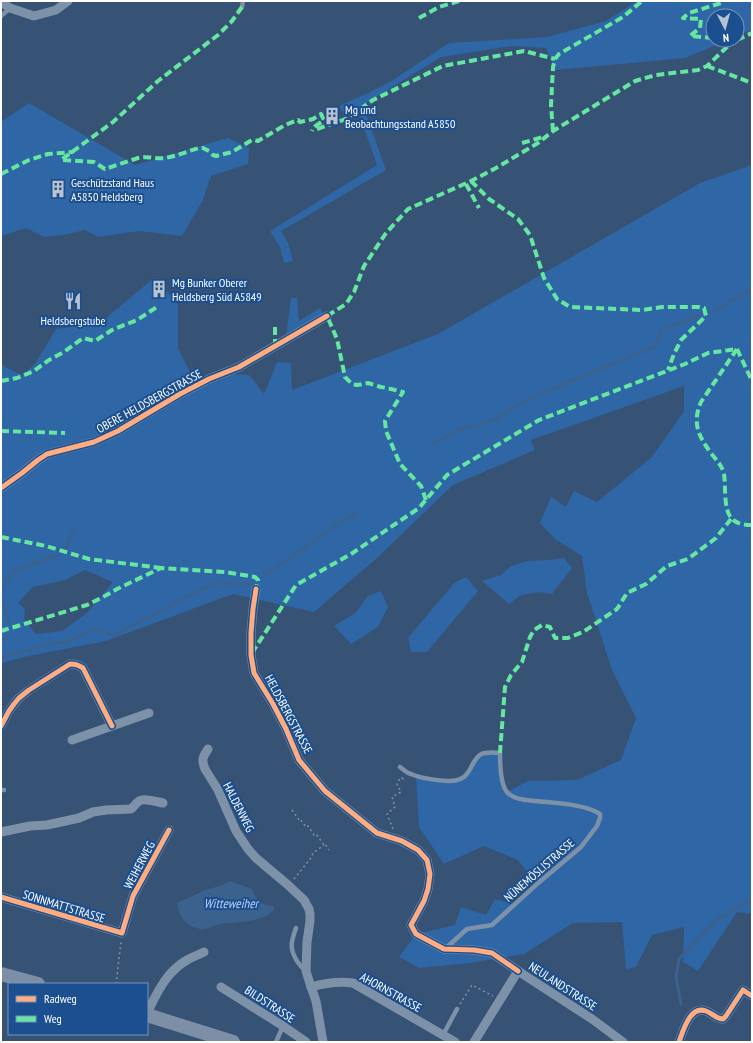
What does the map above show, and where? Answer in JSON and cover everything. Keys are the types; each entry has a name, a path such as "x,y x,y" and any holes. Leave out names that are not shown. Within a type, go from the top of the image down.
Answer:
{"main road":[{"path":"1,974 34,983"},
{"path":"148,1014 233,1042"}],"street":[{"path":"1,2 10,8 34,16 56,10 68,1"},
{"name":"OBERE HELDSBERGSTRASSE","path":"1,488 47,454 94,442 118,431 180,394 209,379 240,367 327,316"},
{"name":"HELDSBERGSTRASSE","path":"256,589 251,633 251,655 254,673 286,729 299,760 326,791 377,833 402,841 418,850 427,860 430,874 428,889 411,925 416,934 444,949 474,950 492,953 518,971"},
{"path":"1,726 9,711 19,698 70,664 75,664 83,668 112,726"},
{"path":"72,740 149,713"},
{"name":"HALDENWEG","path":"208,749 203,756 204,769 218,790 236,831 256,858 304,900 309,909 310,914 306,971 316,1001 323,1042"},
{"path":"1,832 30,826 47,825 79,818 94,812 131,809 134,808 138,801 141,800 163,803"},
{"name":"WEIHERWEG","path":"122,933 133,896 169,830"},
{"name":"SONNMATTSTRASSE","path":"1,897 122,933"},
{"path":"148,1012 162,983 176,968 204,952"},
{"name":"NEULANDSTRASSE","path":"474,1042 518,971 592,1019 623,1042"},
{"name":"AHORNSTRASSE","path":"311,987 327,983 353,983 455,1042"},
{"name":"BILDSTRASSE","path":"221,987 306,1042"},
{"path":"679,1042 687,1021 694,1012 701,1010 706,1011 723,1020 743,990 752,996"}],"lane":[{"path":"242,6 243,1"},
{"path":"1,16 10,8"},
{"name":"NÜNEMÖSLISTRASSE","path":"405,771 409,774 432,780 459,780 466,774 477,756 484,753 500,753 503,784 507,792 517,799 571,805 594,810 600,814 600,818 596,826 581,847 492,925 467,929 444,949"},
{"path":"400,767 405,771"},
{"path":"296,928 292,939 292,952 302,968 306,971"},
{"path":"443,1035 457,1010"},
{"path":"276,1042 283,1026"}],"path":[{"path":"402,841 395,832 387,814 395,806 392,797 401,792 397,784 399,780 403,779 401,775 405,771"},
{"path":"292,810 299,820 300,818 306,827 308,826 314,835 316,834 329,850"},
{"path":"296,876 311,858 313,853 324,845"},
{"path":"116,983 122,933"},
{"path":"460,1004 472,985 500,1000"}],"shaded area":[{"path":"637,1 752,1 752,30 745,33 745,8 705,8 705,48 709,48 685,58 555,70 546,48 512,46 441,57 345,116 339,106 390,82 449,43 547,37 606,21"},
{"path":"29,103 135,165 228,138 249,148 248,164 211,176 203,200 182,236 139,231 98,237 85,230 44,237 26,228 1,236 1,122"},
{"path":"366,114 386,170 281,231 288,243 293,261 284,263 280,247 270,231 377,165 360,117"},
{"path":"752,165 752,914 737,912 698,971 683,962 684,927 652,935 636,967 626,969 622,922 573,923 524,954 470,963 420,968 399,957 416,934 455,925 461,907 486,915 495,899 514,904 537,884 518,860 484,846 444,864 419,827 416,776 449,781 467,774 477,756 500,753 501,769 507,792 528,781 577,780 621,760 636,718 612,670 587,593 582,556 555,539 540,523 551,497 566,507 574,491 597,502 652,457 684,411 684,386 531,440 535,450 453,485 377,558 314,612 233,594 106,641 28,656 1,663 1,363 5,367 22,375 35,364 56,329 100,323 154,278 178,303 178,348 198,388 218,373 249,375 264,394 277,362 291,363 292,390 438,334 700,183","holes":["85,570 113,582 87,613 62,631 36,634 24,619 25,609 18,603 33,587 66,580"]},
{"path":"291,298 297,298 299,321 320,308 324,315 286,337"},
{"path":"564,558 572,568 552,594 540,592 521,595 509,604 482,581 501,575 511,566 528,561"},
{"path":"466,577 478,591 427,652 411,652 408,638 454,583"},
{"path":"381,591 388,607 378,627 351,644 334,626 355,613 368,596"}],"water":[{"name":"Witteweiher","path":"230,881 252,889 260,902 275,907 272,912 259,919 221,924 205,929 193,927 183,920 177,903 205,890 220,886"}],"waterway":[{"path":"714,311 749,291 752,291"},
{"path":"433,444 459,429 492,421 530,398 654,347 663,329 699,316"},
{"path":"263,576 355,513"},
{"path":"65,549 74,530"},
{"path":"1,590 14,571 60,554"},
{"path":"1,658 52,643 68,642 93,629 113,635 215,583 247,585 251,583"},
{"path":"1,600 8,621"},
{"path":"1,643 7,636"},
{"path":"681,1004 676,977 679,959 715,921 752,899"}],"marked path":[{"path":"419,18 439,7 459,1"},
{"path":"553,131 551,105 553,67 555,59 559,54 623,17 642,1"},
{"path":"705,8 721,3"},
{"path":"242,7 232,21 218,35 158,81 113,122 61,160 94,162 105,169 138,158 165,158 199,148 203,148 216,156 232,152 252,140 258,141 285,125 298,120 300,122 313,119 321,114 324,120 312,131"},
{"path":"705,8 689,13 683,18 701,19 700,28 690,36 705,37"},
{"path":"745,36 752,33"},
{"path":"426,500 421,486 400,464 386,431 385,421 403,392 368,383 357,385 352,384 345,377 337,339 327,316 346,304 354,292 364,266 386,233 408,209 471,181 496,168 635,81 656,75 698,70 707,66 726,48"},
{"path":"317,129 346,119 373,100 443,66 524,51 555,59"},
{"path":"707,66 752,83"},
{"path":"522,143 543,137"},
{"path":"1,174 29,160 48,154 73,152"},
{"path":"471,181 489,199 518,219 530,235 544,278 557,299 570,307 643,310 662,307 704,308 706,316 681,340 668,370"},
{"path":"466,184 479,208"},
{"path":"1,381 17,378 34,371 83,338 95,341 112,330 137,320 157,307"},
{"path":"275,327 275,347"},
{"path":"737,349 701,402 698,409 697,422 700,435 706,447 723,471 725,479 726,504 729,515 736,522 752,525"},
{"path":"737,349 752,381"},
{"path":"252,653 296,585 351,554 419,508 447,475 539,420 685,364 708,353 737,349"},
{"path":"1,431 65,433"},
{"path":"500,753 505,687 511,675 522,662 530,637 534,630 542,625 550,627 555,638 568,638 583,632 617,609 627,593 646,584 667,566 688,559 716,538 731,519"},
{"path":"1,537 46,546 89,559 161,568"},
{"path":"1,631 87,605 161,568 225,572 255,577 258,580 256,589"}],"cycle path":[{"path":"1,488 47,454 94,442 118,431 180,394 209,379 239,367 327,316"},
{"path":"256,589 251,633 251,655 254,673 286,729 299,760 325,791 377,833 402,841 418,850 427,860 430,874 428,889 424,901 411,925 416,934 444,949 474,950 492,953 518,971"},
{"path":"1,726 9,711 19,698 70,664 83,668 112,726"},
{"path":"1,897 122,933 133,896 169,830"},
{"path":"679,1042 691,1015 700,1010 706,1011 718,1018 723,1019 743,990 752,996"}],"place":[{"name":"Mg und Beobachtungsstand A5850","path":"332,116"},
{"name":"Geschützstand Haus A5850 Heldsberg","path":"58,189"},
{"name":"Mg Bunker Oberer Heldsberg Süd A5849","path":"159,289"},
{"name":"Heldsbergstube","path":"73,301"}]}
